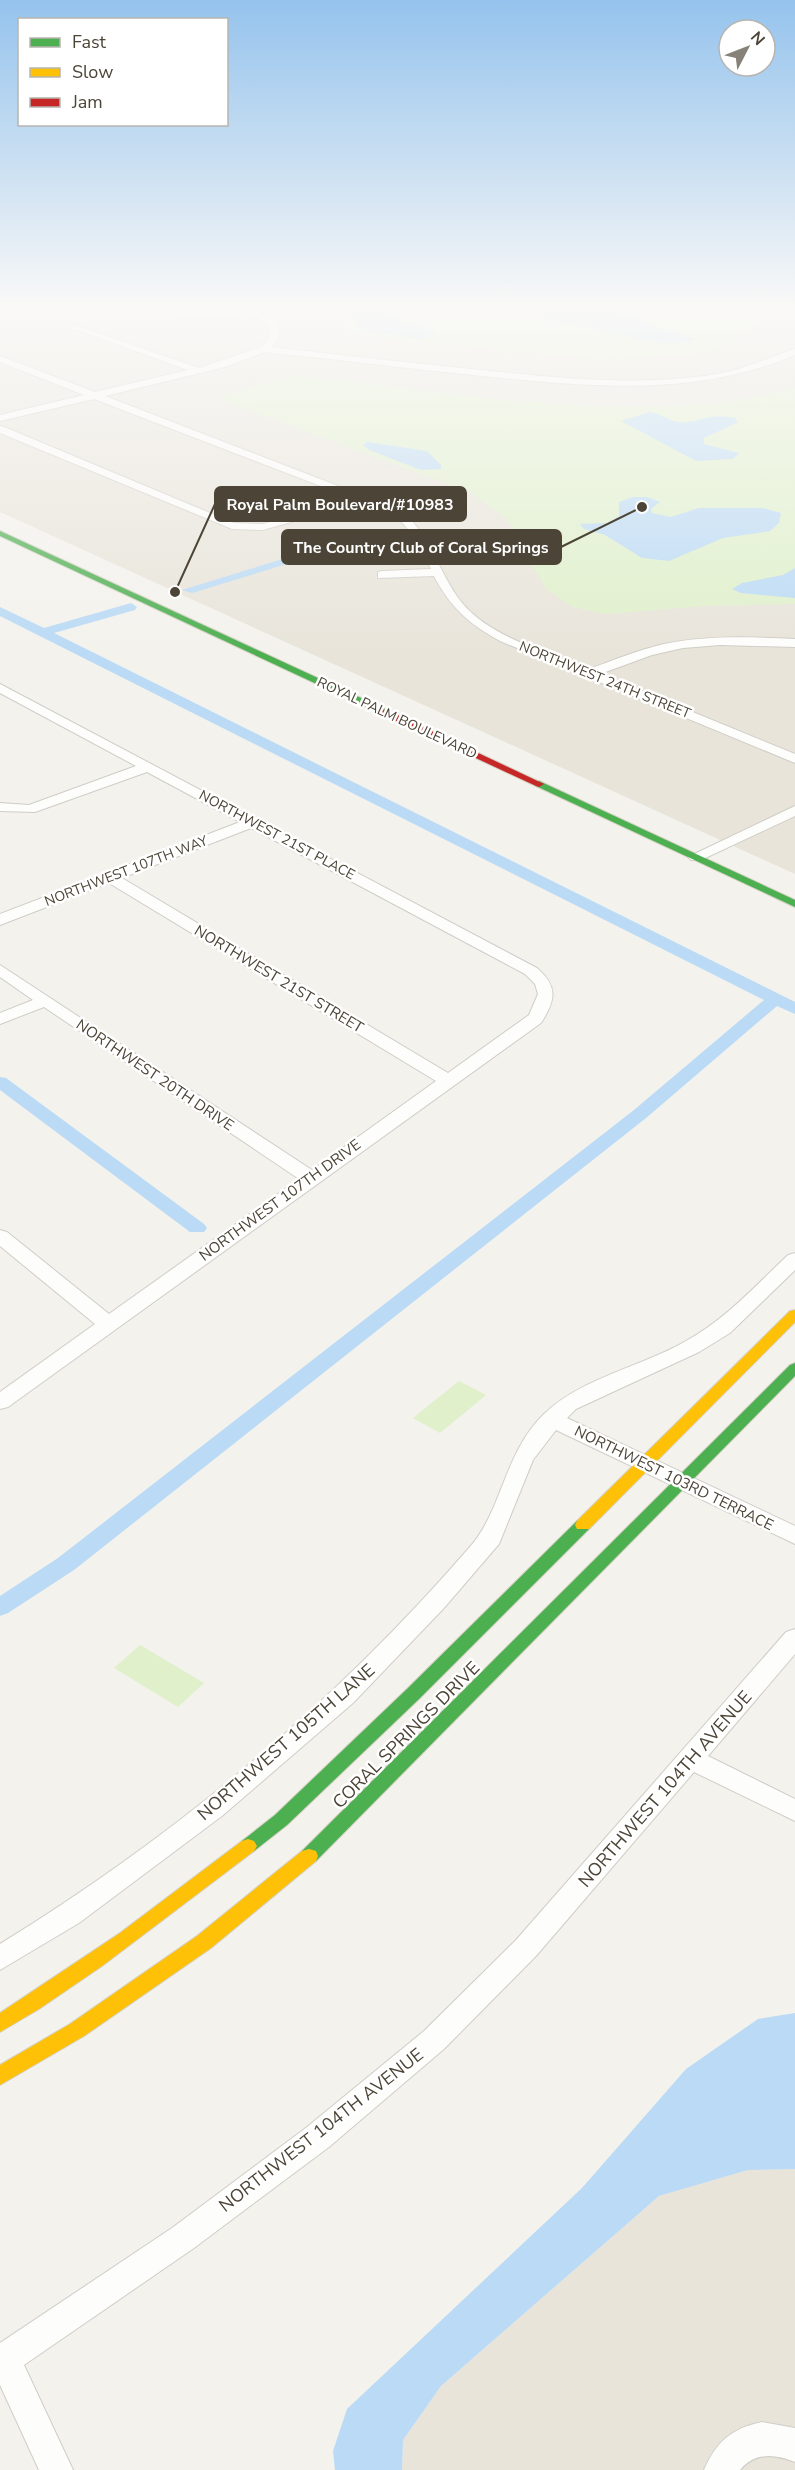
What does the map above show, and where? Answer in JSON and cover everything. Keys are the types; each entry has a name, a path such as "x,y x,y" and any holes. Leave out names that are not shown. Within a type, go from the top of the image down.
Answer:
{"main road":[{"name":"ROYAL PALM BOULEVARD","path":"0,521 560,778"},
{"name":"ROYAL PALM BOULEVARD","path":"0,533 795,904"},
{"path":"693,839 734,858"},
{"name":"CORAL SPRINGS DRIVE","path":"0,2023 50,1993 160,1914 281,1820 413,1694 795,1314"},
{"name":"CORAL SPRINGS DRIVE","path":"0,2076 77,2030 204,1942 319,1847 795,1368"}],"street":[{"name":"NORTHWEST 24TH STREET","path":"169,424 407,518 453,599 465,614 485,628 513,642 795,759"},
{"path":"0,429 232,526 262,527 362,499"},
{"path":"382,575 439,572"},
{"path":"590,674 646,652 695,643 730,641 795,644"},
{"name":"NORTHWEST 21ST PLACE","path":"0,688 531,971 542,980 546,991"},
{"path":"6,808 30,809 147,767"},
{"path":"696,857 795,810"},
{"name":"NORTHWEST 107TH WAY","path":"0,920 253,822"},
{"name":"NORTHWEST 21ST STREET","path":"110,877 447,1080"},
{"name":"NORTHWEST 20TH DRIVE","path":"0,970 311,1178"},
{"name":"NORTHWEST 107TH DRIVE","path":"0,1402 535,1019 546,1003 546,991"},
{"path":"0,1019 45,1001"},
{"path":"0,1236 108,1324"},
{"name":"NORTHWEST 105TH LANE","path":"0,1958 69,1915 213,1809 344,1696 436,1602 491,1538 522,1460 552,1419 568,1404 683,1352 723,1328 795,1260"},
{"name":"NORTHWEST 103RD TERRACE","path":"552,1419 795,1536"},
{"name":"NORTHWEST 104TH AVENUE","path":"2,2361 183,2238 318,2137 434,2040 526,1948 692,1760 795,1638"},
{"path":"692,1760 795,1811"},
{"path":"2,2361 56,2470"},
{"path":"721,2470 726,2458 739,2445 756,2438 775,2438 795,2445"}],"shaded area":[{"path":"0,424 795,424 795,874 0,512"},
{"path":"795,2169 795,2470 402,2470 403,2440 441,2386 659,2196 748,2170"}],"green space":[{"path":"288,424 795,424 795,604 704,606 606,614 573,607 546,589 507,520 472,493"},
{"path":"459,1381 486,1395 440,1433 413,1418"},
{"path":"140,1645 204,1683 178,1707 114,1668"}],"water":[{"path":"627,424 733,424 704,438 704,444 739,453 733,459 696,461"},
{"path":"368,442 427,451 441,465 441,469 421,470 369,450 363,445"},
{"path":"633,497 647,497 660,502 651,509 652,513 671,517 699,508 763,508 781,513 779,523 770,531 723,538 669,561 642,558 605,535 584,529 580,524 607,523 619,516 619,502"},
{"path":"795,568 795,598 741,593 732,589 742,583 783,575"},
{"path":"795,2013 795,2169 748,2170 659,2196 441,2386 403,2440 402,2470 335,2470 333,2451 347,2409 582,2188 686,2069 758,2019"}],"waterway":[{"path":"188,590 348,542 406,534"},
{"path":"43,633 131,607"},
{"path":"0,611 43,633"},
{"path":"43,633 795,1009"},
{"path":"0,1607 66,1564 640,1114 775,999"},
{"path":"0,1082 197,1228"}],"traffic: fast":[{"path":"0,533 384,712"},
{"path":"539,784 795,904"},
{"path":"309,1856 795,1368"},
{"path":"248,1846 281,1820 413,1694 583,1525"}],"traffic: slow":[{"path":"583,1525 795,1314"},
{"path":"0,2023 127,1939 248,1846"},
{"path":"0,2076 77,2030 204,1942 309,1856"}],"traffic: jam":[{"path":"384,712 539,784"}],"place":[{"name":"The Country Club of Coral Springs","path":"642,507"},
{"name":"Royal Palm Boulevard/#10983","path":"175,592"}]}
